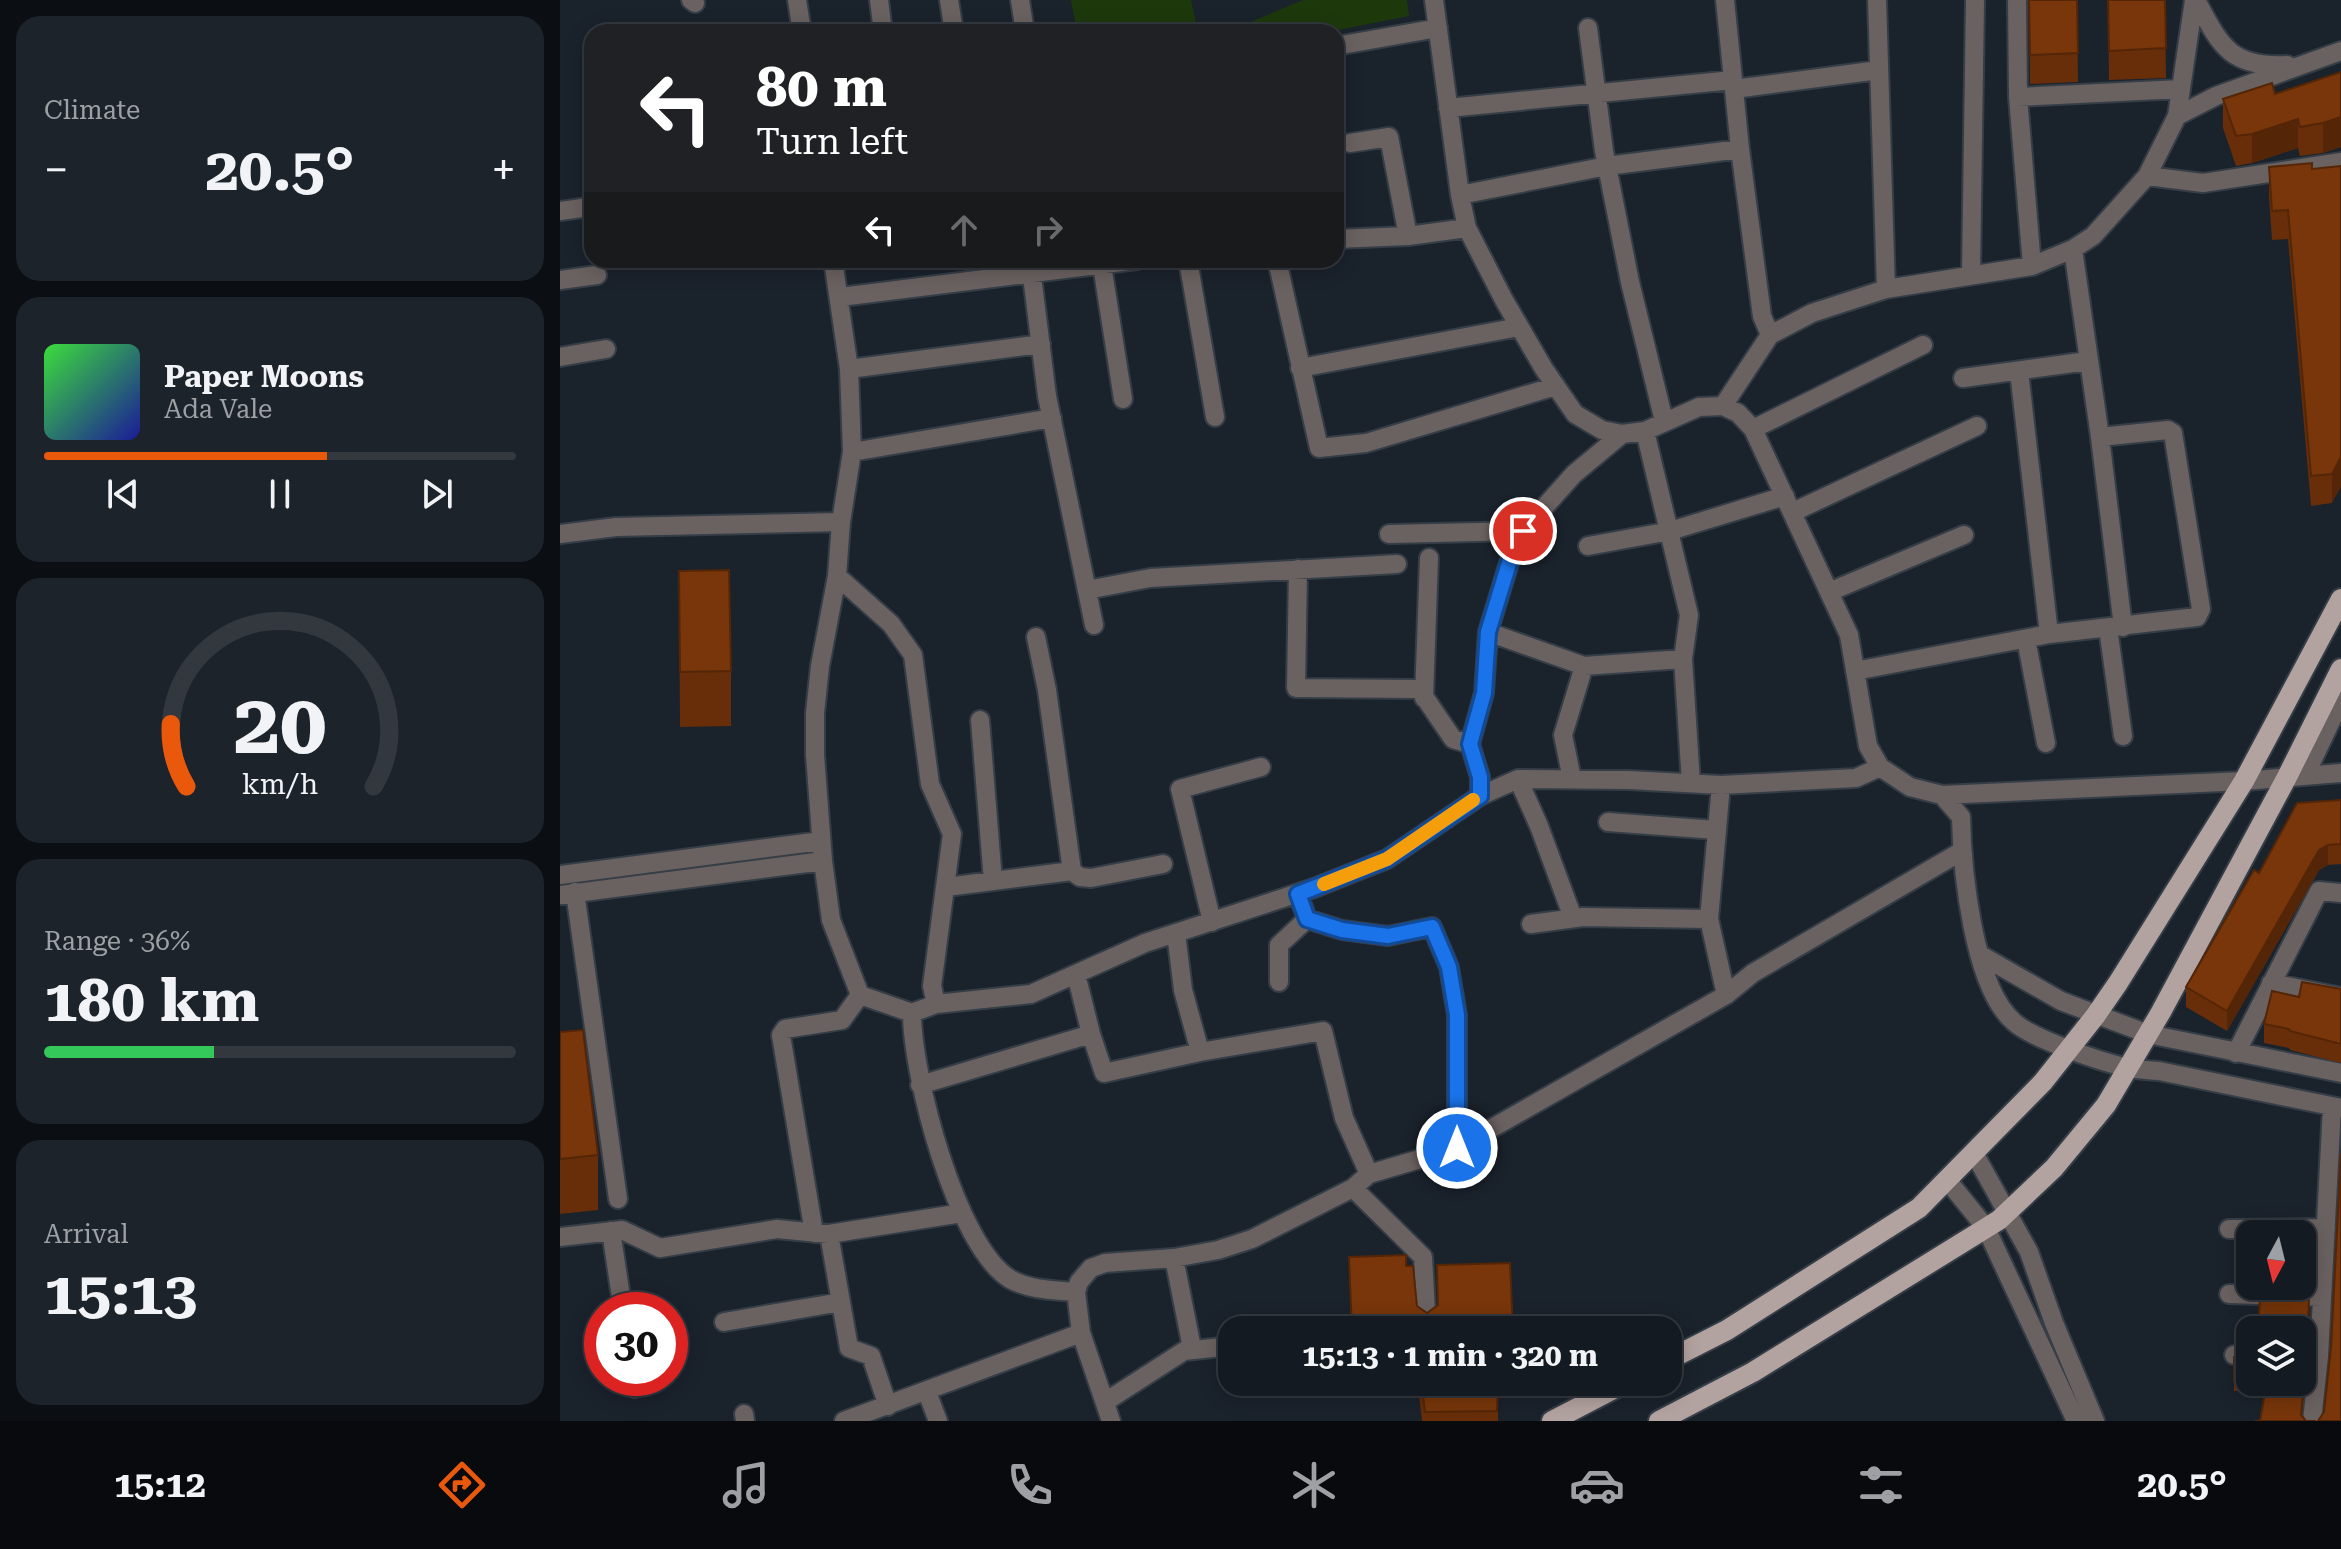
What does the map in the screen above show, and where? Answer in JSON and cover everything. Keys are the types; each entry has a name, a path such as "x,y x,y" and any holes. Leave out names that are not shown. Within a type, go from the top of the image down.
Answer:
{"main road":[{"path":"1682,1353 1727,1330 1919,1208 2043,1082 2096,1015 2244,781 2341,599"},
{"path":"1659,1421 1753,1372 1986,1228 2054,1168 2106,1105 2148,1034 2296,776 2341,669"},
{"path":"1552,1421 1600,1396"}],"street":[{"path":"879,0 882,24"},
{"path":"949,0 953,24"},
{"path":"1020,0 1024,24"},
{"path":"1434,0 1467,228 1519,327 1575,414 1588,424 1622,434 1645,431 1699,407 1723,406 1738,413 1753,429 1849,635 1868,746 1880,767 1910,787 1942,795 2244,781 2341,773"},
{"path":"1725,0 1740,149 1762,316 1770,335"},
{"path":"1877,0 1886,289"},
{"path":"1971,275 1975,0"},
{"path":"2017,0 2018,97 2032,266"},
{"path":"2195,0 2222,46 2234,56 2277,66 2302,64"},
{"path":"1723,406 1770,335 1812,313 1886,289 2032,266 2073,249 2093,236 2147,176 2177,116 2195,0"},
{"path":"802,1 802,24"},
{"path":"1344,45 1438,28"},
{"path":"1588,28 1607,166 1630,282 1664,421"},
{"path":"2177,116 2216,96 2341,51"},
{"path":"1448,108 1879,70"},
{"path":"2018,97 2181,89"},
{"path":"1350,143 1389,137 1408,236"},
{"path":"1460,195 1607,166 1740,149"},
{"path":"2147,176 2203,183 2341,162"},
{"path":"560,211 584,208"},
{"path":"1344,239 1408,236 1467,228"},
{"path":"2073,249 2100,437 2123,736"},
{"path":"835,268 849,369 852,452 841,522 837,576 820,666 815,755 831,920 860,995 912,1013 936,1004 1031,994 1145,943 1298,894 1387,859 1480,796 1518,779 1721,785 1856,778 1880,767"},
{"path":"840,297 1025,268"},
{"path":"1031,268 1052,418 1094,625"},
{"path":"1091,268 1123,399"},
{"path":"1189,268 1215,417"},
{"path":"1279,268 1319,448 1366,443 1556,386"},
{"path":"560,280 597,275"},
{"path":"1300,368 1519,327"},
{"path":"849,369 1041,344"},
{"path":"1753,429 1923,345"},
{"path":"560,357 606,349"},
{"path":"1963,378 2088,361"},
{"path":"2019,371 2049,634"},
{"path":"852,452 1052,418"},
{"path":"1588,546 1789,504 1977,426"},
{"path":"1855,671 2049,634 2197,617 2201,609 2173,433 2168,430 2100,437"},
{"path":"1645,431 1689,615 1683,659 1691,783"},
{"path":"1480,796 1480,777 1470,744 1484,693 1488,632 1509,563 1523,531 1574,474 1622,434"},
{"path":"560,534 616,527 841,522"},
{"path":"1389,534 1523,531"},
{"path":"1829,592 1964,535"},
{"path":"1424,698 1429,558"},
{"path":"1087,590 1150,578 1397,564"},
{"path":"1298,569 1296,688 1419,689 1453,739 1470,744"},
{"path":"837,576 891,624 913,655 930,784 952,834 932,986 936,1004"},
{"path":"1488,632 1584,666 1683,659"},
{"path":"1036,637 1047,690 1072,871"},
{"path":"2026,639 2046,743"},
{"path":"1572,779 1563,735 1584,666"},
{"path":"2296,776 2341,700"},
{"path":"980,720 993,881"},
{"path":"1212,922 1180,789 1261,767"},
{"path":"1518,779 1573,918"},
{"path":"1721,785 1709,919 1726,995"},
{"path":"1942,795 1961,817 1962,851 1979,954 1999,1005 2014,1023 2031,1033 2128,1068 2159,1071 2336,1107 2326,1228 2333,1251 2316,1326"},
{"path":"1608,822 1716,830"},
{"path":"560,875 821,841"},
{"path":"1111,1421 1081,1333 1076,1292 1079,1282 1091,1268 1105,1263 1174,1258 1218,1250 1252,1239 1353,1188 1369,1174 1457,1148 1726,995 1753,973 1962,851"},
{"path":"618,1199 592,1058 568,894 823,861"},
{"path":"946,887 1072,871 1080,877 1091,878 1163,864"},
{"path":"2236,1053 2319,891 2341,893"},
{"path":"1298,894 1307,919"},
{"path":"1531,924 1573,918 1709,919"},
{"path":"1279,982 1279,945 1307,919"},
{"path":"1307,919 1342,930 1388,936 1432,927 1449,967 1457,1015 1457,1148"},
{"path":"1176,933 1183,990 1200,1052"},
{"path":"1979,954 2061,1001 2148,1034 2341,1073"},
{"path":"1076,974 1104,1073 1200,1052 1323,1031 1344,1118 1369,1174"},
{"path":"2271,983 2341,997"},
{"path":"860,995 842,1020 785,1029 781,1035 849,1348 871,1356 888,1406"},
{"path":"912,1013 912,1036 920,1085 962,1213 987,1258 1008,1278 1030,1287 1076,1292"},
{"path":"920,1085 1091,1034"},
{"path":"1974,1153 2029,1252 2054,1323 2095,1421"},
{"path":"1948,1181 1986,1228 2076,1421"},
{"path":"1353,1188 1423,1257 1426,1316"},
{"path":"560,1237 622,1230 660,1248 777,1229 822,1234 962,1213"},
{"path":"2229,1229 2326,1228"},
{"path":"611,1231 620,1292"},
{"path":"1174,1258 1192,1348"},
{"path":"2229,1294 2322,1297"},
{"path":"724,1322 841,1302"},
{"path":"851,1420 1081,1333"},
{"path":"1105,1402 1178,1354 1192,1348 1218,1347"},
{"path":"927,1392 938,1421"},
{"path":"2311,1396 2312,1421"}],"green space":[{"path":"1071,0 1191,0 1196,24 1076,24"},
{"path":"1303,0 1407,0 1409,16 1344,29 1344,24 1249,24"}],"building":[{"path":"2029,0 2077,0 2078,53 2030,55"},
{"path":"2108,0 2165,0 2166,48 2109,51"},
{"path":"2341,72 2341,117 2300,127 2298,119 2236,136 2223,99 2272,83 2275,94"},
{"path":"2312,163 2312,169 2341,166 2341,457 2332,474 2311,476 2288,210 2272,211 2269,167"},
{"path":"729,570 731,671 680,672 679,571"},
{"path":"2341,800 2341,844 2328,845 2319,850 2227,1011 2186,987 2254,870 2259,873 2297,803"},
{"path":"2302,982 2341,989 2341,1044 2264,1024 2272,991 2299,997"},
{"path":"583,1030 598,1155 560,1159 560,1032"},
{"path":"2341,1154 2341,1421 2318,1421 2324,1412 2331,1347"},
{"path":"1406,1255 1406,1266 1413,1266 1417,1306 1427,1313 1438,1305 1437,1265 1510,1263 1512,1316 1351,1316 1349,1257"},
{"path":"2260,1300 2309,1300 2308,1316 2259,1316"},
{"path":"2234,1357 2236,1357 2236,1381"},
{"path":"1423,1396 1498,1396 1497,1411 1425,1412"},
{"path":"2264,1396 2303,1396 2301,1415 2306,1421 2260,1421"}],"slow traffic":[{"path":"1324,884 1387,859 1473,800"}],"route":[{"path":"1457,1148 1457,1015 1449,967 1432,927 1388,936 1342,930 1307,919 1298,894 1387,859 1480,796 1480,777 1470,744 1484,693 1488,632 1509,563 1523,531"}]}
